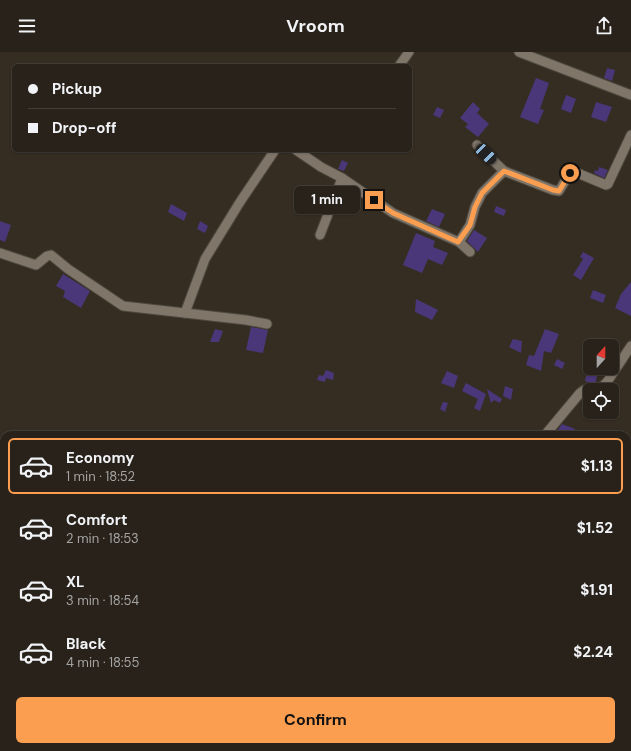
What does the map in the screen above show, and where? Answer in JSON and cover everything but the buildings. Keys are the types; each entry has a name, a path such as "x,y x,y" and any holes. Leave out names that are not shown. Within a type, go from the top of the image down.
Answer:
{"street":[{"path":"400,64 409,52"},
{"path":"519,52 631,95"},
{"path":"477,145 504,171 559,191 570,173 575,172 606,185 631,135"},
{"path":"185,313 205,259 232,214 274,152"},
{"path":"299,152 321,167 342,178 393,213 458,242 470,252"},
{"path":"458,242 470,225 475,207 482,193 504,171"},
{"path":"320,235 342,178"},
{"path":"0,253 36,265 47,256 51,255 68,269 124,306 246,320 267,324"},
{"path":"606,383 631,346"},
{"path":"548,431 583,391"}],"route":[{"path":"374,200 393,213 458,242 470,225 475,207 482,193 504,171 559,191 570,173"}]}
